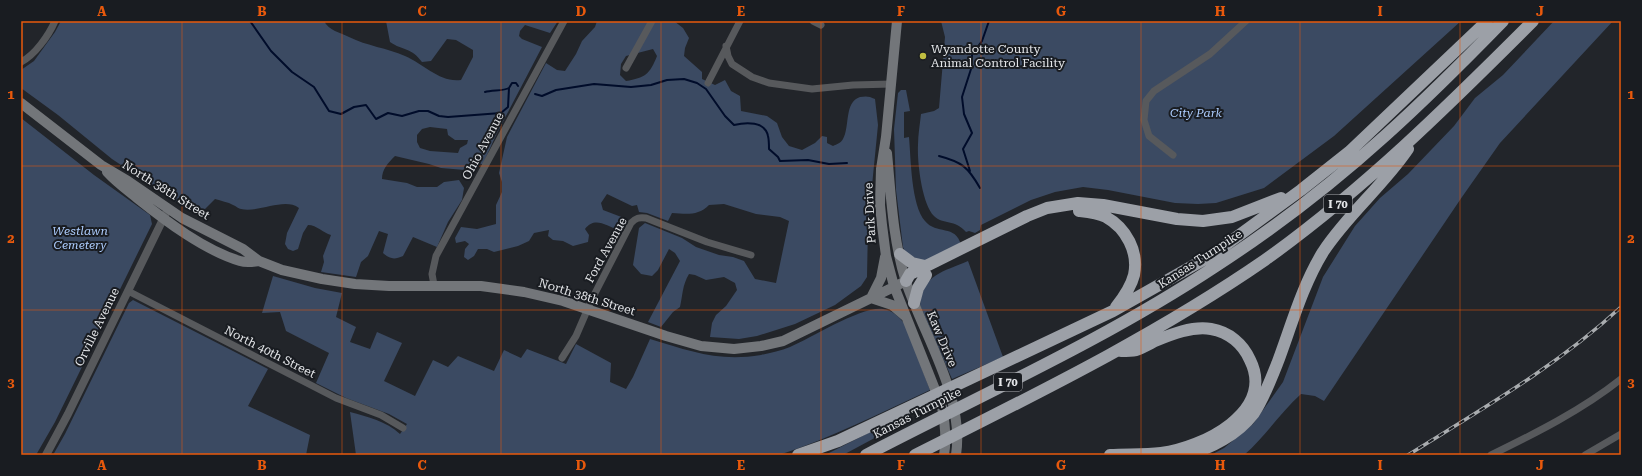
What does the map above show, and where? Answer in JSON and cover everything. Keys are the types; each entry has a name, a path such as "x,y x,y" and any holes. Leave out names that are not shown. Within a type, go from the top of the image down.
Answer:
{"highway":[{"path":"813,455 838,441 1113,311 1212,255 1301,190 1349,152 1487,21"},
{"name":"Kansas Turnpike","path":"866,455 1107,331 1162,300 1217,266 1300,207 1385,137 1504,21"},
{"name":"I 70","path":"917,454 1115,352 1204,300 1265,259 1356,189 1418,134 1533,21"},
{"path":"1185,455 1220,442 1232,434 1253,414 1269,384 1305,290 1323,253 1351,214 1394,169 1418,134"},
{"path":"991,239 1027,216 1046,208 1078,203 1103,205 1177,219 1203,221 1232,217 1301,190"},
{"path":"906,281 910,274 932,268 991,239 1042,217 1077,210 1093,212 1106,217 1120,228 1128,238 1133,250 1135,262 1134,274 1129,289 1113,311"},
{"path":"900,254 912,263 932,268"},
{"path":"914,303 918,288 932,268"},
{"path":"1110,455 1161,453 1187,447 1204,440 1235,420 1244,412 1253,394 1255,378 1251,361 1237,341 1211,329 1191,329 1167,336 1137,350 1115,352"},
{"path":"798,455 838,441"}],"main road":[{"name":"Park Drive","path":"894,286 886,256 880,198 881,169 892,84 897,21"},
{"name":"North 38th Street","path":"21,103 101,165 134,184 168,209 243,249 259,261 282,270 305,275 355,284 389,286 480,286 524,292 563,301 694,344 734,349 760,346 783,341 906,281"},
{"name":"Park Drive","path":"886,137 889,185 895,233 906,281"},
{"name":"North 38th Street","path":"101,165 117,182 163,219 209,247 241,261 250,263 259,261"},
{"path":"886,256 881,278 871,298 892,305 907,318"},
{"name":"Kaw Drive","path":"906,281 946,380 952,403 957,434 956,455"},
{"name":"Kaw Drive","path":"894,286 942,406 946,443 944,455"}],"street":[{"path":"21,62 36,49 50,31 55,21"},
{"name":"Ohio Avenue","path":"434,285 432,274 436,256 564,21"},
{"path":"626,68 652,21"},
{"path":"708,83 740,21"},
{"path":"813,21 821,25"},
{"path":"1173,155 1149,136 1144,120 1146,102 1154,91 1210,54 1246,21"},
{"path":"726,46 728,56 732,64 752,77 769,83 812,89 853,85 892,84"},
{"name":"Orville Avenue","path":"46,455 68,414 168,209"},
{"name":"Ford Avenue","path":"562,358 576,336 592,299 632,223 639,218 646,218 707,242 751,255"},
{"name":"North 40th Street","path":"128,291 336,398 381,415 403,428"},
{"path":"1491,455 1565,417 1599,397 1621,379"},
{"path":"1585,455 1621,434"}],"green space":[{"path":"61,21 324,21 328,27 339,33 412,59 446,79 461,80 473,57 473,50 456,40 447,39 431,61 422,62 410,51 390,42 386,21 558,21 550,33 525,25 520,31 519,36 522,39 542,47 496,135 483,164 471,165 465,170 441,168 395,156 384,169 382,179 407,183 417,187 437,187 444,182 459,180 464,188 462,200 448,222 437,247 413,237 403,256 390,258 383,253 388,234 379,231 368,256 361,262 356,277 321,272 324,262 323,256 331,235 314,226 308,225 303,233 298,249 293,251 288,249 285,244 287,233 299,208 286,204 248,210 239,209 229,203 215,199 201,213 190,211 112,159 58,115 21,88 21,70 34,61","holes":["430,127 447,129 448,135 455,140 468,140 467,144 460,148 458,153 430,151 420,148 417,142 417,135 422,129"]},
{"path":"597,21 674,21 683,28 689,38 684,56 702,72 702,79 715,85 725,80 731,91 740,96 741,111 767,116 777,123 782,137 789,146 802,150 815,143 822,136 827,137 827,143 833,146 840,142 845,134 849,109 855,100 866,96 875,99 878,125 868,226 867,277 861,286 835,305 795,324 757,336 739,339 710,337 712,323 716,315 726,306 737,290 735,283 724,277 706,280 689,274 684,286 680,307 673,312 661,327 648,322 680,261 675,253 669,249 658,270 652,276 641,274 633,265 639,228 645,223 682,238 696,247 719,255 733,257 744,261 755,279 776,283 789,221 780,217 756,214 724,204 709,205 705,209 692,214 672,213 668,221 647,213 639,212 637,205 632,206 607,194 601,203 603,210 624,218 625,224 619,230 601,223 593,223 585,229 589,235 588,242 573,246 563,241 553,240 548,236 549,230 534,233 529,241 518,246 494,252 487,249 478,249 474,256 468,260 464,257 465,249 469,244 465,241 456,243 455,238 461,227 477,229 496,224 496,205 502,192 502,182 499,173 507,137 546,63 557,70 565,71 582,41 595,27","holes":["653,49 657,56 652,67 642,77 626,81 620,75 621,64 626,56"]},
{"name":"City Park","path":"941,21 1461,21 1334,136 1264,188 1216,203 1198,204 1175,203 1108,190 1083,187 1055,192 1031,200 981,225 980,230 975,233 969,231 966,232 958,225 938,219 934,216 926,202 919,172 918,137 921,114 934,111 939,108 945,37"},
{"path":"1554,21 1613,21 1500,143 1324,401 1315,396 1301,394 1259,441 1244,455 1211,455 1224,448 1253,424 1283,382 1323,277 1355,226 1380,198 1408,174 1454,126 1475,98 1503,75"},
{"path":"901,90 906,90 910,111 904,112 904,138 909,137 912,181 920,214 925,221 935,228 955,234 961,245 924,262 906,254 903,247 896,190 894,129 898,93"},
{"name":"Westlawn Cemetery","path":"21,118 94,175 150,215 152,224 55,422 36,455 21,455"},
{"path":"968,261 1003,357 952,379 920,305 925,287 930,280 943,272"},
{"path":"273,276 315,288 342,293 336,317 356,327 350,342 370,349 377,332 402,343 384,381 415,396 433,360 448,367 458,356 494,371 504,350 521,358 527,349 566,364 576,344 611,363 610,382 626,389 650,339 704,354 731,357 761,355 790,347 850,317 874,309 883,309 892,312 905,324 930,390 836,433 779,455 356,455 350,412 383,423 400,434 407,424 389,414 346,398 316,383 329,353 286,331 280,312 262,313"},
{"path":"133,300 268,369 248,406 310,435 306,455 53,455 65,434 129,303"},
{"path":"894,420 897,426 843,455 825,455"}],"waterway":[{"path":"250,21 271,51 292,72 314,87 329,111 341,114 354,107 366,105 376,119 388,113 402,116 419,111 428,111 439,116 448,117 501,113 508,107 509,88 512,83 516,83 518,86"},
{"path":"970,171 963,149 972,133 964,114 962,97 971,69 972,55 982,41 989,21"},
{"path":"535,94 542,96 556,90 594,84 631,87 651,85 667,80 684,79 697,83 706,89 725,116 734,125 749,123 759,125 763,128 768,136 769,149 778,157 780,161 808,160 829,164 847,163"},
{"path":"485,92 509,88"},
{"path":"939,156 964,166 980,188"}],"railway":[{"path":"1408,455 1491,404 1545,368 1571,349 1621,307"}],"place":[{"name":"Wyandotte County Animal Control Facility","path":"923,56"}]}
